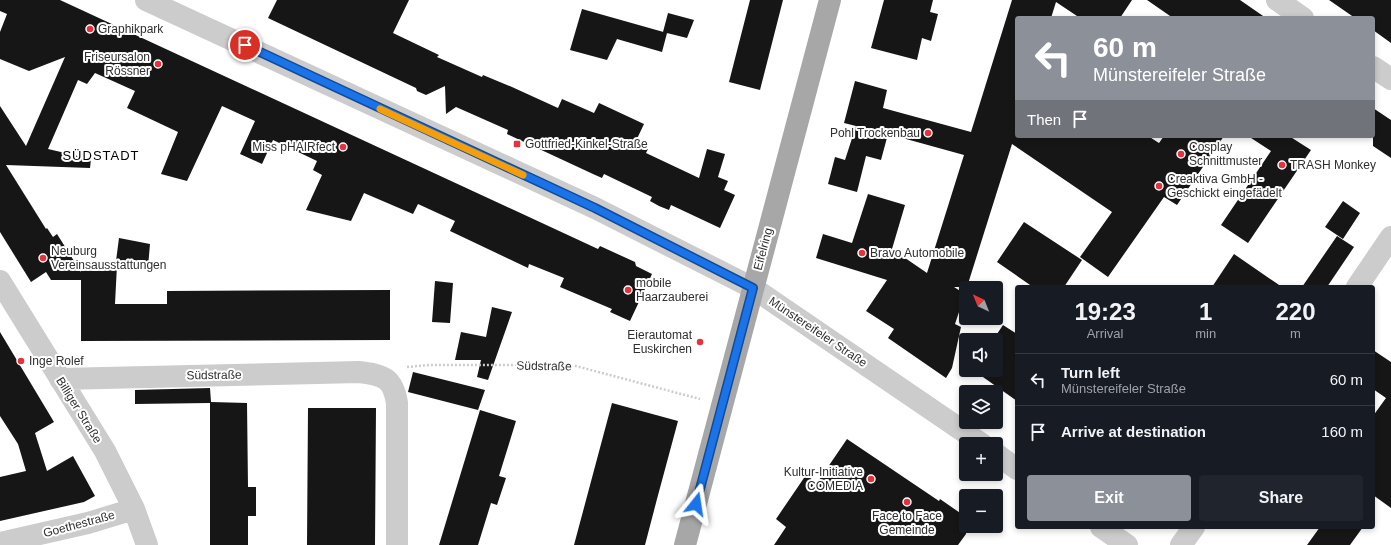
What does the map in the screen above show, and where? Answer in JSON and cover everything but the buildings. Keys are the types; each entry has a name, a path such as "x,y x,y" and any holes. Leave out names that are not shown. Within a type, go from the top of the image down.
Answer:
{"main road":[{"name":"Eifelring","path":"685,545 830,0"}],"street":[{"name":"Münstereifeler Straße","path":"146,0 595,208 753,288 972,437"},
{"path":"1277,0 1300,16"},
{"path":"1375,67 1391,79"},
{"path":"1358,285 1391,238"},
{"name":"Billiger Straße","path":"0,281 104,451 134,509 147,545"},
{"name":"Südstraße","path":"60,379 359,372 373,373 390,381"},
{"path":"390,381 396,393 398,403 397,545"},
{"path":"1003,459 1015,468"},
{"name":"Goethestraße","path":"0,543 88,523 134,509"},
{"path":"1104,529 1127,545"},
{"path":"1181,545 1193,529"}],"path":[{"name":"Südstraße","path":"390,381 407,368 429,364 572,365 722,405"}],"slow traffic":[{"path":"380,109 523,175"}],"place":[{"name":"Graphikpark","path":"90,29"},
{"name":"Friseursalon Rössner","path":"158,64"},
{"name":"Pohl Trockenbau","path":"928,133"},
{"name":"Gottfried-Kinkel-Straße","path":"517,144"},
{"name":"Miss pHAIRfect","path":"343,147"},
{"name":"Cosplay Schnittmuster","path":"1181,154"},
{"name":"TRASH Monkey","path":"1282,165"},
{"name":"Creaktiva GmbH - Geschickt eingefädelt","path":"1159,186"},
{"name":"Bravo Automobile","path":"862,253"},
{"name":"Neuburg Vereinsausstattungen","path":"43,258"},
{"name":"mobile Haarzauberei","path":"628,290"},
{"name":"Eierautomat Euskirchen","path":"700,342"},
{"name":"Inge Rolef","path":"21,361"},
{"name":"Kultur-Initiative COMEDIA","path":"871,479"},
{"name":"Face to Face Gemeinde","path":"907,502"}],"district":[{"name":"SÜDSTADT","path":"101,155"}],"route":[{"path":"245,45 595,208 682,250 753,288 696,504"}]}
